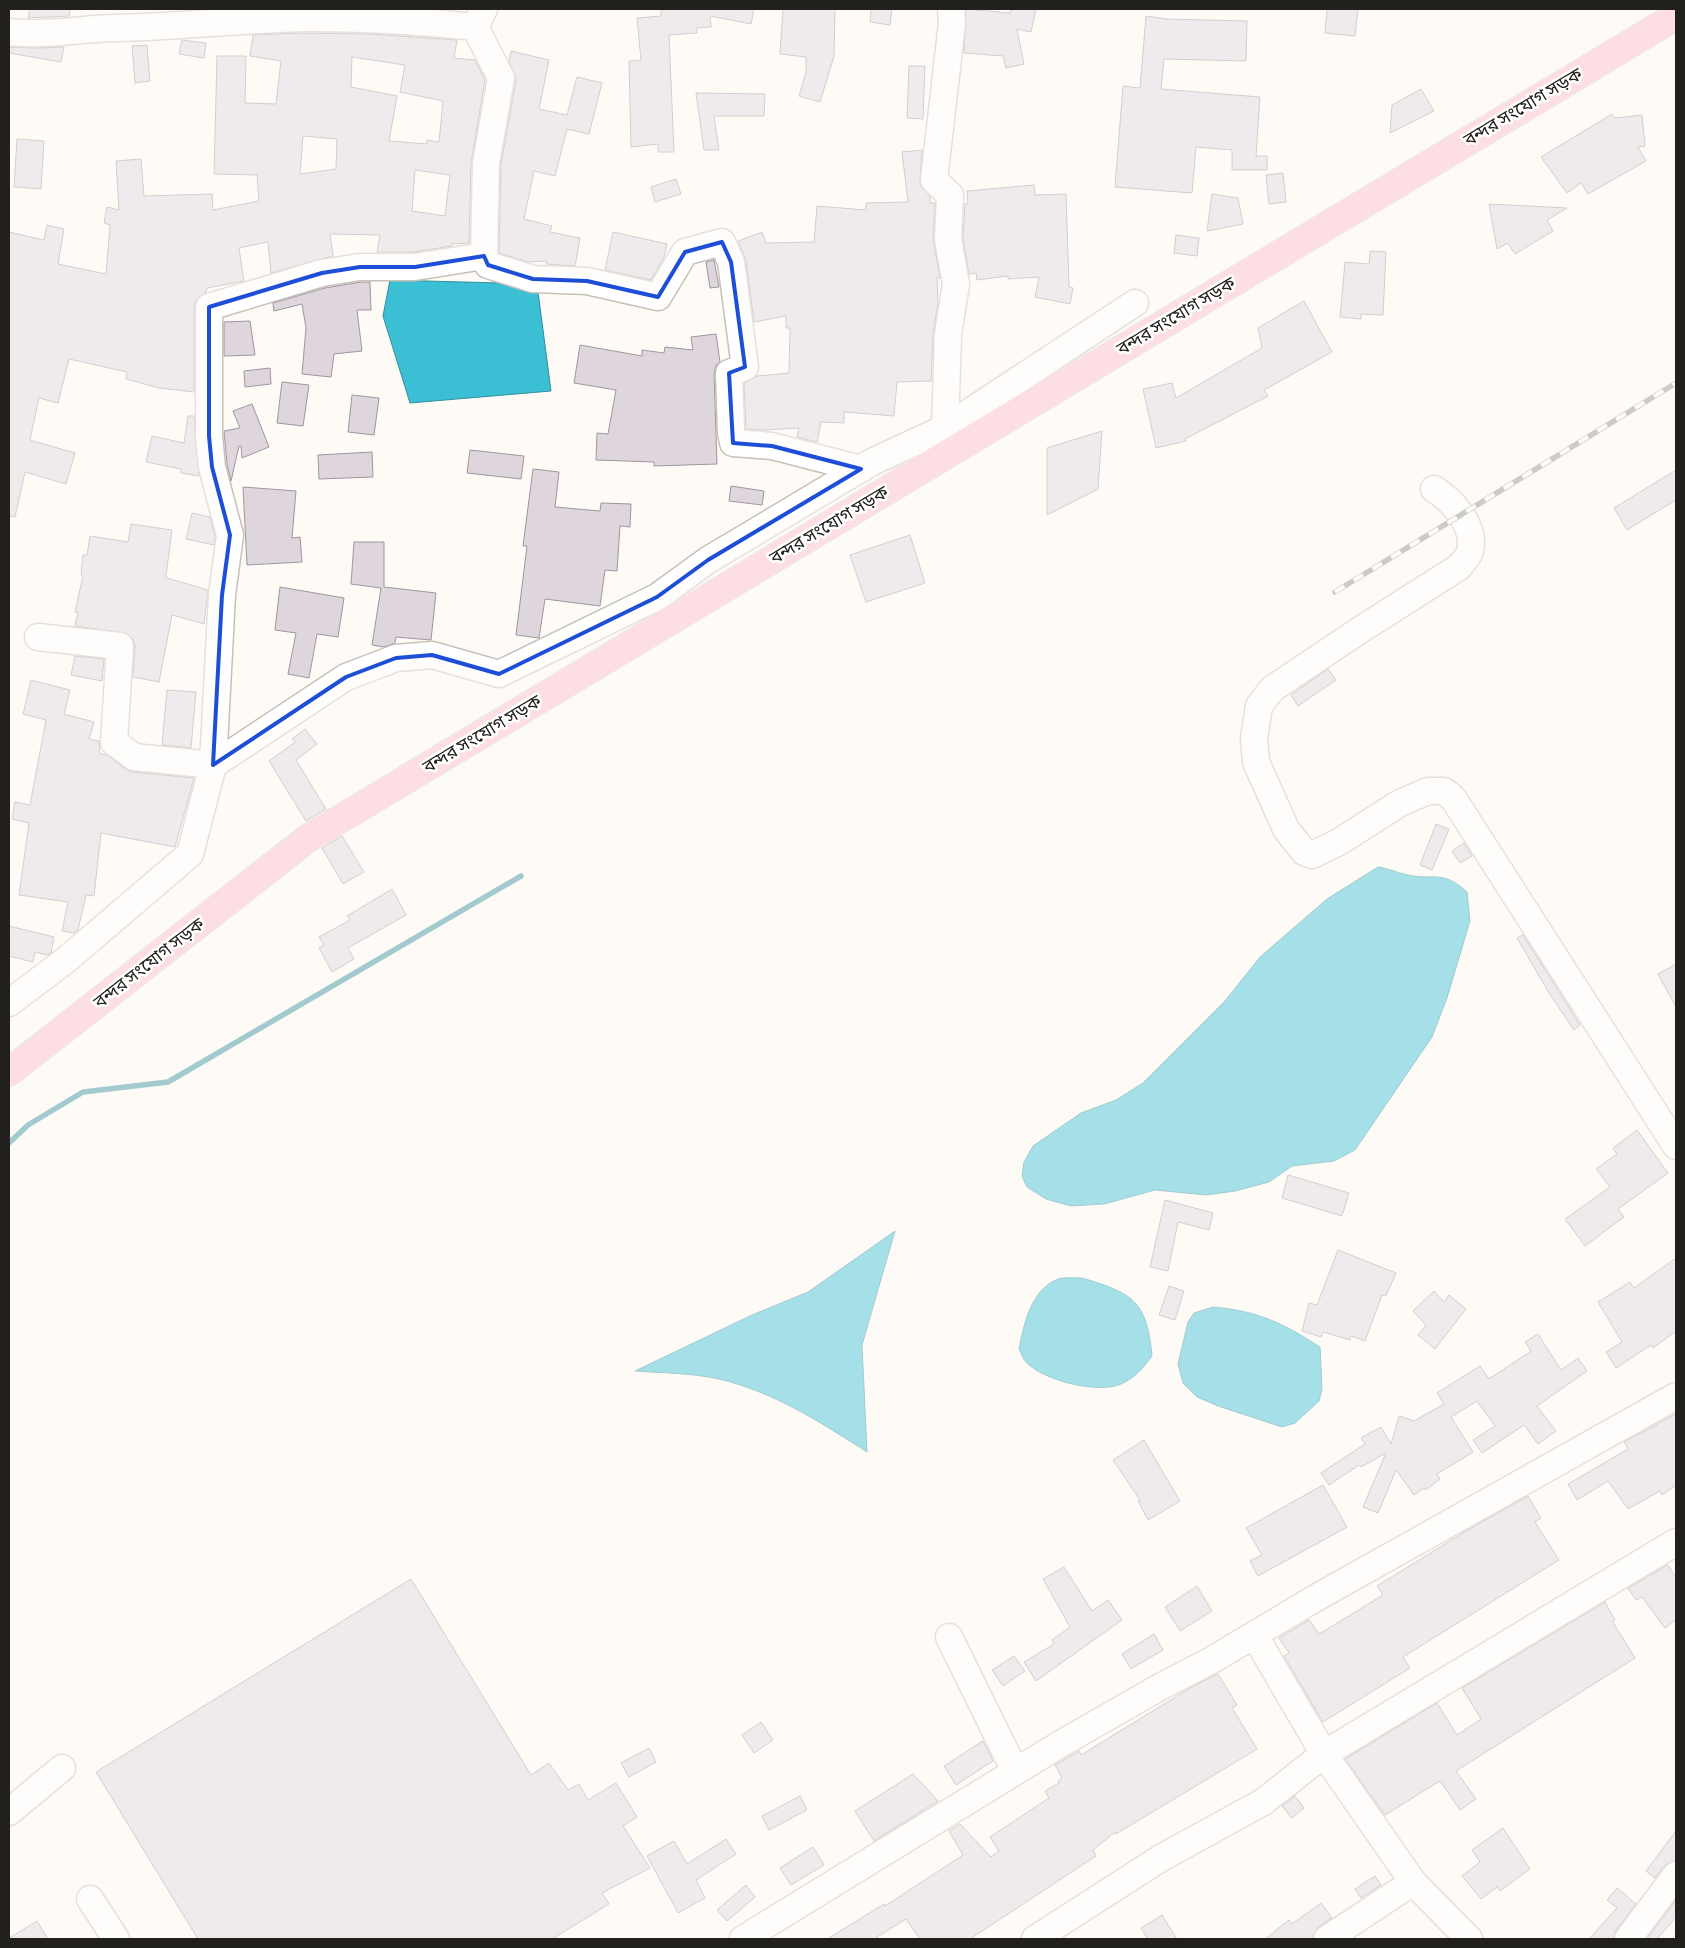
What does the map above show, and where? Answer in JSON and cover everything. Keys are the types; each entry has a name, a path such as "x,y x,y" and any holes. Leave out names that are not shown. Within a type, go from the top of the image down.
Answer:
{"highway":[{"name":"বন্দর সংযোগ সড়ক","path":"9,1072 307,839 1670,16"}],"street":[{"path":"945,428 948,334 956,284 948,239 950,195 934,180 952,23 951,9"},
{"path":"9,32 59,33 98,28 187,27 309,14 397,20 479,18 501,78 486,163 484,256 488,265 533,279 587,281 658,296 685,252 722,242 731,262 745,367 729,373 733,443 772,446 861,469"},
{"path":"9,1003 66,960 190,854 212,765 222,595 230,535 212,467 209,436 210,307 322,273 360,267 414,267 484,256"},
{"path":"38,637 120,646 114,742 134,756 212,765 346,677 396,658 432,656 498,674 657,597 708,560 861,469 945,428 1135,303"},
{"path":"1434,489 1448,497 1469,528 1470,552 1459,567 1272,689 1259,706 1254,738 1256,762 1286,829 1304,852 1312,855 1339,842 1400,803 1428,791 1444,792 1453,798 1676,1146"},
{"path":"743,1939 1016,1771 1160,1686 1255,1636 1314,1599 1676,1396"},
{"path":"1035,1939 1161,1858 1262,1802 1324,1754 1676,1542"},
{"path":"1255,1636 1324,1754 1413,1882 1469,1939"},
{"path":"949,1637 1016,1771"},
{"path":"9,1812 62,1768"},
{"path":"1628,1939 1676,1875"},
{"path":"1328,1939 1413,1882"},
{"path":"90,1899 116,1939"}],"highlighted area":[{"path":"722,242 731,262 745,367 729,373 733,443 772,446 861,469 708,560 657,597 499,674 432,655 396,658 346,677 213,765 222,595 230,535 212,467 209,436 209,307 322,273 360,267 415,267 484,256 488,265 533,279 587,281 658,297 685,252"}],"water":[{"path":"390,280 537,284 551,391 410,403 383,316"},
{"path":"1378,867 1414,876 1437,877 1450,880 1467,892 1470,921 1447,998 1432,1037 1355,1150 1334,1161 1292,1166 1269,1182 1235,1191 1206,1195 1155,1190 1104,1204 1071,1206 1046,1199 1027,1187 1022,1176 1024,1162 1033,1146 1081,1113 1116,1100 1143,1083 1225,1001 1260,957 1327,899"},
{"path":"895,1231 862,1345 867,1452 796,1409 739,1385 719,1379 698,1376 635,1371 752,1315 808,1292"},
{"path":"1082,1278 1099,1283 1125,1295 1141,1311 1146,1323 1152,1356 1138,1372 1121,1384 1111,1387 1099,1387 1072,1384 1058,1380 1034,1369 1025,1361 1019,1349 1026,1318 1041,1291 1058,1279"},
{"path":"1213,1307 1257,1315 1294,1331 1320,1347 1322,1389 1319,1401 1295,1423 1282,1427 1218,1406 1197,1397 1183,1383 1178,1364 1188,1322 1194,1313"}],"building":[{"path":"30,9 70,9 69,16 28,18"},
{"path":"661,9 754,9 751,24 710,16 711,27 697,28 697,33 669,35 674,152 658,152 658,144 631,147 629,61 641,60 637,18 661,16"},
{"path":"783,9 835,9 834,56 820,102 799,96 806,72 806,57 780,54"},
{"path":"871,9 892,9 890,25 870,22"},
{"path":"966,9 1010,13 1011,9 1036,9 1031,32 1017,29 1024,64 1006,68 1003,56 964,53"},
{"path":"1327,9 1358,9 1355,36 1325,33"},
{"path":"1146,16 1167,19 1247,21 1246,61 1164,59 1161,89 1260,97 1256,156 1267,156 1267,170 1232,170 1232,150 1196,147 1192,193 1115,187 1123,86 1140,88"},
{"path":"297,33 370,34 457,40 454,58 475,60 485,80 471,163 469,243 452,244 452,246 414,252 377,252 380,235 330,234 333,256 271,273 268,242 239,248 244,281 207,288 206,292 197,299 194,306 194,392 159,388 126,379 127,372 69,359 58,403 39,398 30,440 75,453 66,484 25,472 15,517 9,516 9,232 44,240 47,225 64,229 58,264 106,274 110,225 104,223 107,207 119,210 116,161 141,159 144,196 212,194 213,210 259,201 257,175 214,174 217,56 246,56 245,103 276,104 281,61 250,56 253,35","holes":["352,57 405,65 400,92 443,101 439,142 427,140 427,144 389,141 397,96 351,87","303,136 337,139 336,169 300,174","415,170 450,175 445,216 412,211"]},
{"path":"182,40 206,43 204,58 179,54"},
{"path":"147,45 150,81 135,83 132,46"},
{"path":"9,47 64,47 61,62 9,53"},
{"path":"511,51 549,60 539,109 567,115 577,77 602,83 589,134 567,129 555,176 534,171 524,219 552,226 550,232 580,238 575,266 546,264 547,261 528,262 499,253 501,164 516,81 509,61"},
{"path":"909,66 925,66 923,119 907,118"},
{"path":"1421,89 1434,111 1390,133 1392,105"},
{"path":"696,93 765,94 764,116 714,116 719,150 704,150"},
{"path":"1612,114 1615,118 1642,115 1645,146 1638,147 1646,161 1588,194 1581,183 1567,193 1541,157"},
{"path":"17,139 44,141 41,189 14,187"},
{"path":"922,150 920,185 930,196 930,203 935,203 933,239 940,278 937,278 938,303 933,333 931,381 897,382 894,416 844,412 844,423 821,422 817,442 797,437 799,428 746,429 744,383 757,376 789,373 790,328 786,328 786,316 754,322 746,260 738,241 762,232 766,243 814,242 817,206 866,210 866,203 908,202 902,152"},
{"path":"1283,173 1286,202 1269,204 1266,175"},
{"path":"676,179 681,194 655,202 651,187"},
{"path":"1034,185 1035,195 1066,194 1069,287 1073,288 1070,304 1035,297 1039,277 1008,279 1008,276 977,280 976,273 969,274 963,238 965,204 968,203 967,191"},
{"path":"1212,194 1238,198 1243,224 1207,231"},
{"path":"1489,204 1567,208 1547,220 1553,231 1515,254 1508,243 1497,249"},
{"path":"613,232 667,244 664,257 651,280 605,270"},
{"path":"1176,235 1199,238 1197,256 1174,253"},
{"path":"1370,251 1386,252 1383,315 1361,314 1361,319 1340,317 1345,262 1369,264"},
{"path":"714,260 719,287 710,288 706,262"},
{"path":"370,282 371,310 357,310 362,351 334,354 331,377 302,374 306,328 302,304 274,311 273,303 325,288"},
{"path":"1304,301 1332,352 1264,390 1268,396 1185,439 1186,441 1156,448 1143,389 1172,383 1176,398 1262,348 1258,328"},
{"path":"250,321 255,355 224,356 224,322"},
{"path":"716,334 720,362 716,365 714,374 717,464 654,466 654,462 596,460 597,433 608,434 616,390 574,383 580,345 642,356 642,350 664,353 665,347 693,350 691,337"},
{"path":"270,368 271,384 245,387 244,371"},
{"path":"282,382 309,385 303,426 277,423"},
{"path":"352,395 379,398 374,435 348,432"},
{"path":"252,404 269,447 242,458 241,446 239,446 231,481 227,464 224,431 240,428 233,411"},
{"path":"188,416 194,416 199,476 181,473 181,469 146,462 152,436 184,443"},
{"path":"1102,431 1098,489 1047,515 1047,448"},
{"path":"470,450 524,456 521,479 467,473"},
{"path":"372,452 373,477 319,479 318,455"},
{"path":"533,469 559,472 555,507 600,511 601,503 631,504 630,527 620,526 617,571 605,570 600,606 545,599 539,638 516,635 527,546 523,546"},
{"path":"1676,470 1676,500 1627,530 1614,508"},
{"path":"731,486 764,491 762,505 729,501"},
{"path":"243,487 296,491 292,538 300,537 302,562 247,565"},
{"path":"192,513 210,517 215,536 214,545 186,539"},
{"path":"131,524 172,530 167,578 208,590 204,624 172,615 159,682 133,677 135,646 133,639 128,634 75,626 78,612 75,612 83,576 81,575 83,555 87,555 90,536 128,542"},
{"path":"910,535 925,583 866,602 850,555"},
{"path":"354,542 384,542 384,587 436,593 431,640 396,637 395,643 384,647 372,645 381,588 351,584"},
{"path":"280,587 344,598 338,637 317,634 309,678 288,674 296,633 275,630"},
{"path":"75,656 104,659 102,681 71,675"},
{"path":"1328,669 1336,680 1298,706 1291,695"},
{"path":"31,680 70,690 64,714 94,722 89,739 99,741 100,754 107,755 132,772 194,778 175,847 101,833 94,896 86,895 78,930 74,933 62,931 68,902 19,895 29,823 12,819 15,802 30,805 46,720 23,714"},
{"path":"167,690 196,692 191,748 162,745"},
{"path":"305,729 317,744 296,760 326,809 306,821 269,761 295,742 292,739"},
{"path":"1436,824 1449,829 1432,870 1420,865"},
{"path":"342,836 364,872 343,884 322,848"},
{"path":"1464,843 1472,856 1460,863 1452,851"},
{"path":"392,889 406,915 348,948 354,959 332,972 319,948 324,945 319,937 350,920 347,916"},
{"path":"9,926 54,937 51,953 47,955 35,952 33,962 9,956"},
{"path":"1523,935 1580,1025 1574,1030 1549,993 1517,938"},
{"path":"1676,964 1676,1007 1658,974"},
{"path":"1637,1130 1668,1173 1618,1209 1624,1217 1585,1246 1565,1219 1610,1187 1596,1169 1617,1154 1613,1148"},
{"path":"1288,1175 1349,1193 1342,1216 1282,1198"},
{"path":"1165,1200 1213,1213 1209,1230 1178,1222 1168,1271 1150,1267"},
{"path":"1338,1250 1396,1273 1386,1296 1382,1295 1365,1341 1351,1336 1350,1340 1323,1332 1321,1337 1302,1331 1309,1303 1317,1305"},
{"path":"1676,1258 1676,1331 1653,1348 1651,1345 1616,1368 1606,1352 1622,1342 1598,1302 1630,1282 1634,1288"},
{"path":"1169,1286 1184,1291 1175,1320 1159,1315"},
{"path":"1434,1291 1444,1302 1449,1295 1466,1309 1435,1349 1418,1335 1426,1325 1413,1311"},
{"path":"1538,1334 1561,1370 1578,1358 1587,1371 1537,1406 1556,1431 1538,1444 1524,1425 1482,1453 1473,1440 1495,1426 1477,1401 1451,1417 1473,1452 1437,1474 1440,1479 1426,1490 1424,1488 1414,1495 1396,1470 1378,1513 1363,1507 1386,1453 1361,1467 1359,1465 1329,1485 1321,1473 1365,1444 1361,1438 1381,1427 1391,1444 1399,1416 1414,1421 1444,1404 1437,1393 1480,1366 1489,1379 1531,1351 1525,1342"},
{"path":"1676,1414 1676,1485 1662,1495 1660,1491 1628,1509 1608,1481 1577,1500 1568,1484 1628,1449 1624,1442"},
{"path":"1144,1440 1180,1501 1148,1520 1138,1501 1140,1500 1113,1460"},
{"path":"1323,1485 1347,1527 1258,1576 1250,1561 1262,1555 1246,1528"},
{"path":"1528,1496 1541,1518 1535,1522 1559,1560 1403,1657 1410,1668 1323,1722 1284,1656 1289,1653 1279,1638 1309,1620 1319,1634 1383,1595 1377,1586 1466,1531"},
{"path":"1668,1565 1676,1578 1676,1620 1665,1628 1642,1597 1636,1600 1628,1588"},
{"path":"1064,1567 1092,1611 1108,1600 1122,1620 1036,1681 1024,1662 1054,1644 1052,1640 1070,1627 1043,1579"},
{"path":"411,1579 531,1775 549,1763 568,1790 579,1784 588,1800 616,1783 637,1817 623,1826 650,1868 602,1893 609,1904 552,1939 198,1939 96,1772"},
{"path":"1197,1586 1212,1611 1180,1631 1165,1607"},
{"path":"1605,1602 1615,1620 1612,1621 1635,1658 1456,1771 1476,1799 1460,1810 1440,1781 1385,1815 1345,1759 1437,1703 1457,1735 1481,1719 1462,1688"},
{"path":"1154,1634 1163,1650 1131,1669 1122,1654"},
{"path":"1014,1656 1025,1671 1003,1686 992,1670"},
{"path":"1218,1674 1237,1705 1232,1708 1257,1749 1116,1834 1115,1832 1093,1850 1096,1856 970,1939 920,1939 906,1919 874,1939 827,1939 884,1904 885,1906 963,1855 949,1831 960,1824 991,1857 999,1851 990,1837 1049,1798 1045,1791 1059,1783 1058,1781 1062,1778 1055,1765 1079,1751 1081,1755 1190,1688"},
{"path":"761,1722 773,1740 754,1753 742,1735"},
{"path":"983,1741 993,1761 956,1785 944,1766"},
{"path":"649,1748 656,1762 629,1777 621,1763"},
{"path":"913,1774 938,1801 874,1841 855,1811"},
{"path":"800,1796 807,1810 769,1830 762,1816"},
{"path":"1295,1796 1304,1808 1292,1818 1282,1806"},
{"path":"1503,1828 1530,1869 1500,1891 1497,1887 1481,1899 1462,1876 1480,1862 1472,1850"},
{"path":"1676,1831 1676,1860 1664,1866 1655,1878 1646,1871"},
{"path":"726,1839 736,1854 696,1880 705,1898 678,1913 647,1856 674,1841 687,1864"},
{"path":"813,1847 824,1865 791,1885 780,1868"},
{"path":"1375,1876 1381,1885 1361,1898 1355,1889"},
{"path":"746,1885 755,1897 727,1921 717,1910"},
{"path":"1617,1888 1636,1904 1616,1930 1613,1939 1589,1939 1617,1908 1607,1900"},
{"path":"1676,1900 1676,1917 1657,1939 1647,1939"},
{"path":"1321,1903 1332,1918 1318,1927 1312,1939 1265,1939 1289,1920 1292,1924"},
{"path":"1162,1915 1177,1939 1148,1939 1141,1928"},
{"path":"37,1921 48,1939 9,1939 9,1938"}],"waterway":[{"path":"9,1143 28,1125 83,1092 168,1082 521,876"}],"railway":[{"path":"1335,592 1676,383"}]}
